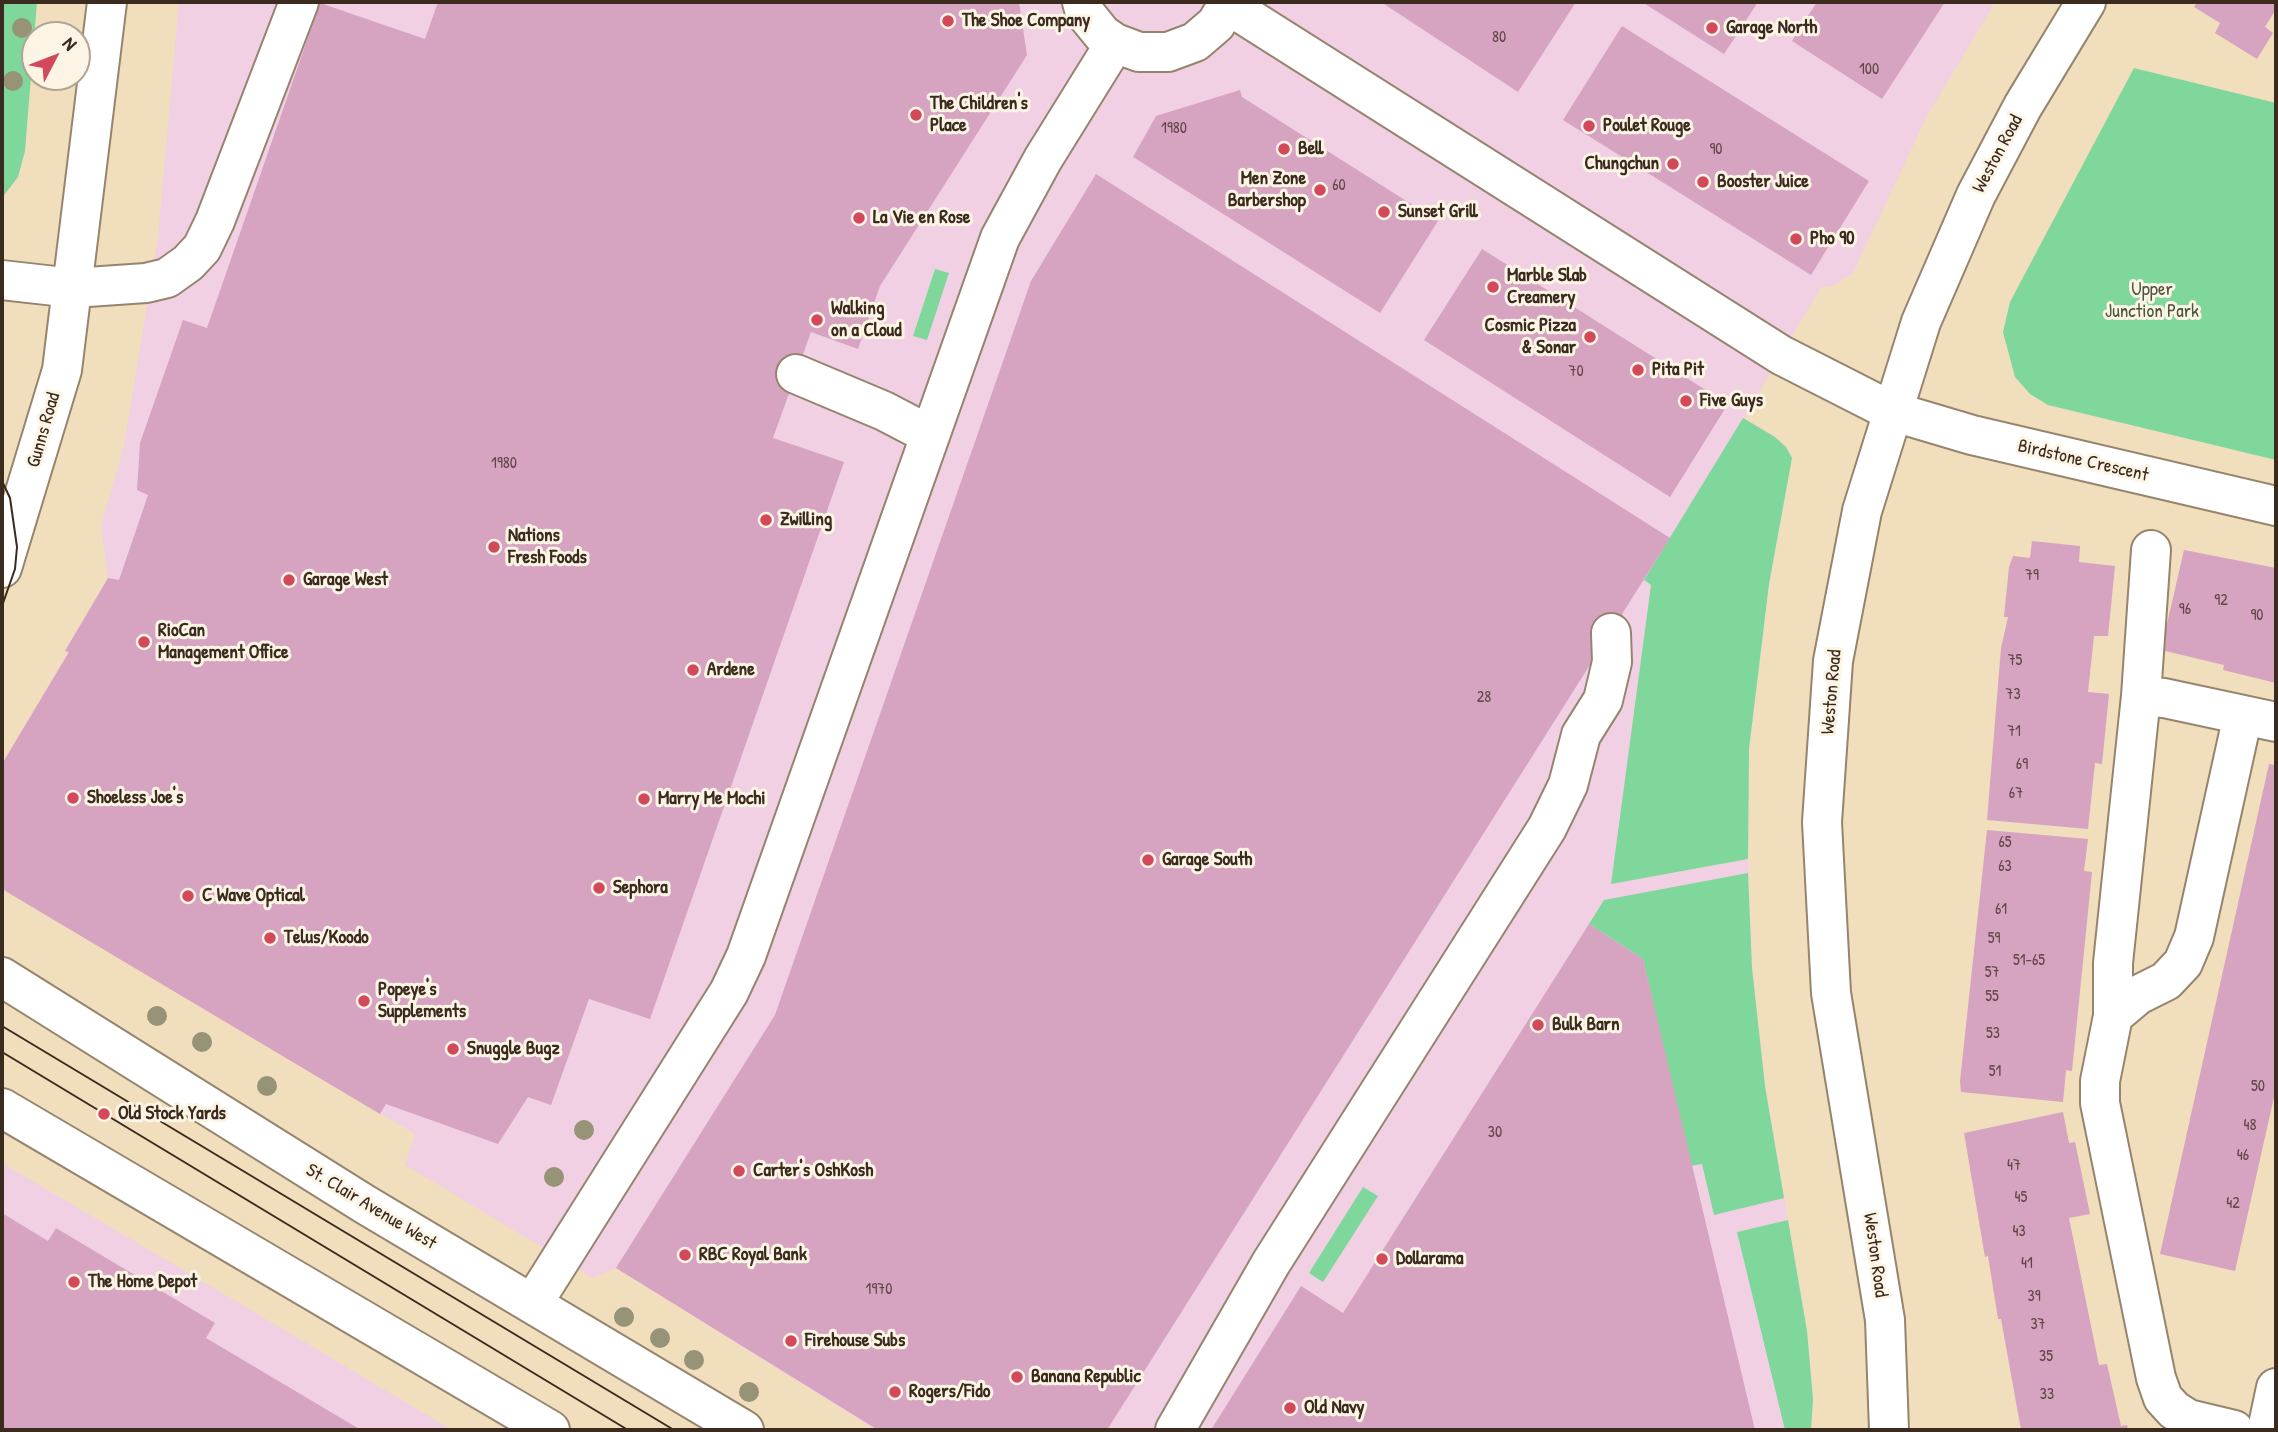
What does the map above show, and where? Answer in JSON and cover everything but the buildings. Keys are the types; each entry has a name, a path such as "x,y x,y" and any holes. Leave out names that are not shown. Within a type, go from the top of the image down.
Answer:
{"main road":[{"name":"Gunns Road","path":"2,568 62,370 107,2"},
{"path":"2,280 73,288 146,283 167,278 188,263 202,248 249,166 299,2"},
{"path":"1082,2 1085,13 1102,34 1115,43 1139,52 1168,52 1195,42 1216,24 1228,3"},
{"name":"Weston Road","path":"1889,1430 1885,1320 1831,993 1822,822 1833,661 1861,511 1891,411 1945,262 1976,195 2023,106 2086,2"},
{"name":"Birdstone Crescent","path":"1228,3 1781,355 1891,411 1972,435 2276,506"},
{"path":"533,1303 729,992 746,956 1000,238 1043,159 1115,43"},
{"path":"796,374 884,411 930,435"},
{"path":"2151,550 2141,696 2113,963 2113,1016 2100,1081 2100,1103 2156,1378 2163,1398 2174,1410 2188,1419 2234,1430"},
{"path":"1175,1430 1271,1263 1547,828 1568,785 1571,723 1603,700 1612,662 1611,633"},
{"path":"2113,1016 2138,995 2166,981 2183,962 2194,937 2260,718 2141,696"},
{"name":"St. Clair Avenue West","path":"2,977 366,1205 744,1430"},
{"path":"2,1108 550,1430"},
{"path":"2267,1430 2276,1388"}],"shaded area":[{"path":"179,2 1995,2 1928,114 1853,273 1833,286 1821,287 1744,418 1775,437 1786,447 1792,458 1769,584 1749,749 1748,859 1752,968 1765,1086 1807,1331 1813,1399 1811,1430 876,1430 616,1268 593,1278 405,1165 415,1134 2,889 2,764 68,653 65,651 108,578 101,526 124,446 158,237"},
{"name":"The Home Depot","path":"2,1163 234,1300 452,1430 2,1430"}],"green space":[{"path":"2,2 37,2 35,21 21,21 21,91 30,91 25,151 18,177 2,198"},
{"name":"Upper Junction Park","path":"2134,68 2276,103 2276,460 2048,405 2030,394 2015,377 2003,332 2010,302"},
{"path":"935,269 949,273 927,340 913,336"},
{"path":"1743,418 1775,437 1786,447 1792,458 1769,584 1749,749 1748,859 1611,884 1651,585 1644,580"},
{"path":"1748,873 1752,968 1765,1086 1784,1198 1714,1215 1702,1164 1691,1166 1643,959 1589,924 1604,900"},
{"path":"1363,1187 1378,1196 1323,1282 1309,1273"},
{"path":"1788,1220 1807,1331 1813,1399 1811,1430 1785,1430 1737,1232"}],"tram line":[{"path":"2,481 10,498 17,547 15,569 2,606"},
{"path":"2,1026 674,1430"},
{"path":"2,1052 628,1430"}],"place":[{"name":"The Shoe Company","path":"948,21"},
{"name":"Garage North","path":"1712,28"},
{"name":"The Children's Place","path":"916,115"},
{"name":"Poulet Rouge","path":"1589,126"},
{"name":"Bell","path":"1284,149"},
{"name":"Chungchun","path":"1673,164"},
{"name":"Booster Juice","path":"1703,182"},
{"name":"Men Zone Barbershop","path":"1320,190"},
{"name":"Sunset Grill","path":"1384,212"},
{"name":"La Vie en Rose","path":"859,218"},
{"name":"Pho 90","path":"1796,239"},
{"name":"Marble Slab Creamery","path":"1493,287"},
{"name":"Walking on a Cloud","path":"817,320"},
{"name":"Cosmic Pizza & Sonar","path":"1590,337"},
{"name":"Pita Pit","path":"1638,370"},
{"name":"Five Guys","path":"1686,401"},
{"name":"Zwilling","path":"766,520"},
{"name":"Nations Fresh Foods","path":"494,547"},
{"name":"Garage West","path":"289,580"},
{"name":"RioCan Management Office","path":"144,642"},
{"name":"Ardene","path":"693,670"},
{"name":"Shoeless Joe's","path":"73,798"},
{"name":"Marry Me Mochi","path":"644,799"},
{"name":"Garage South","path":"1148,860"},
{"name":"Sephora","path":"599,888"},
{"name":"C Wave Optical","path":"188,896"},
{"name":"Telus/Koodo","path":"270,938"},
{"name":"Popeye's Supplements","path":"364,1001"},
{"name":"Bulk Barn","path":"1538,1025"},
{"name":"Snuggle Bugz","path":"453,1049"},
{"name":"Old Stock Yards","path":"104,1114"},
{"name":"Carter's OshKosh","path":"739,1171"},
{"name":"RBC Royal Bank","path":"685,1255"},
{"name":"Dollarama","path":"1382,1259"},
{"name":"The Home Depot","path":"74,1282"},
{"name":"Firehouse Subs","path":"791,1341"},
{"name":"Banana Republic","path":"1017,1377"},
{"name":"Rogers/Fido","path":"895,1392"},
{"name":"Old Navy","path":"1290,1408"}]}
